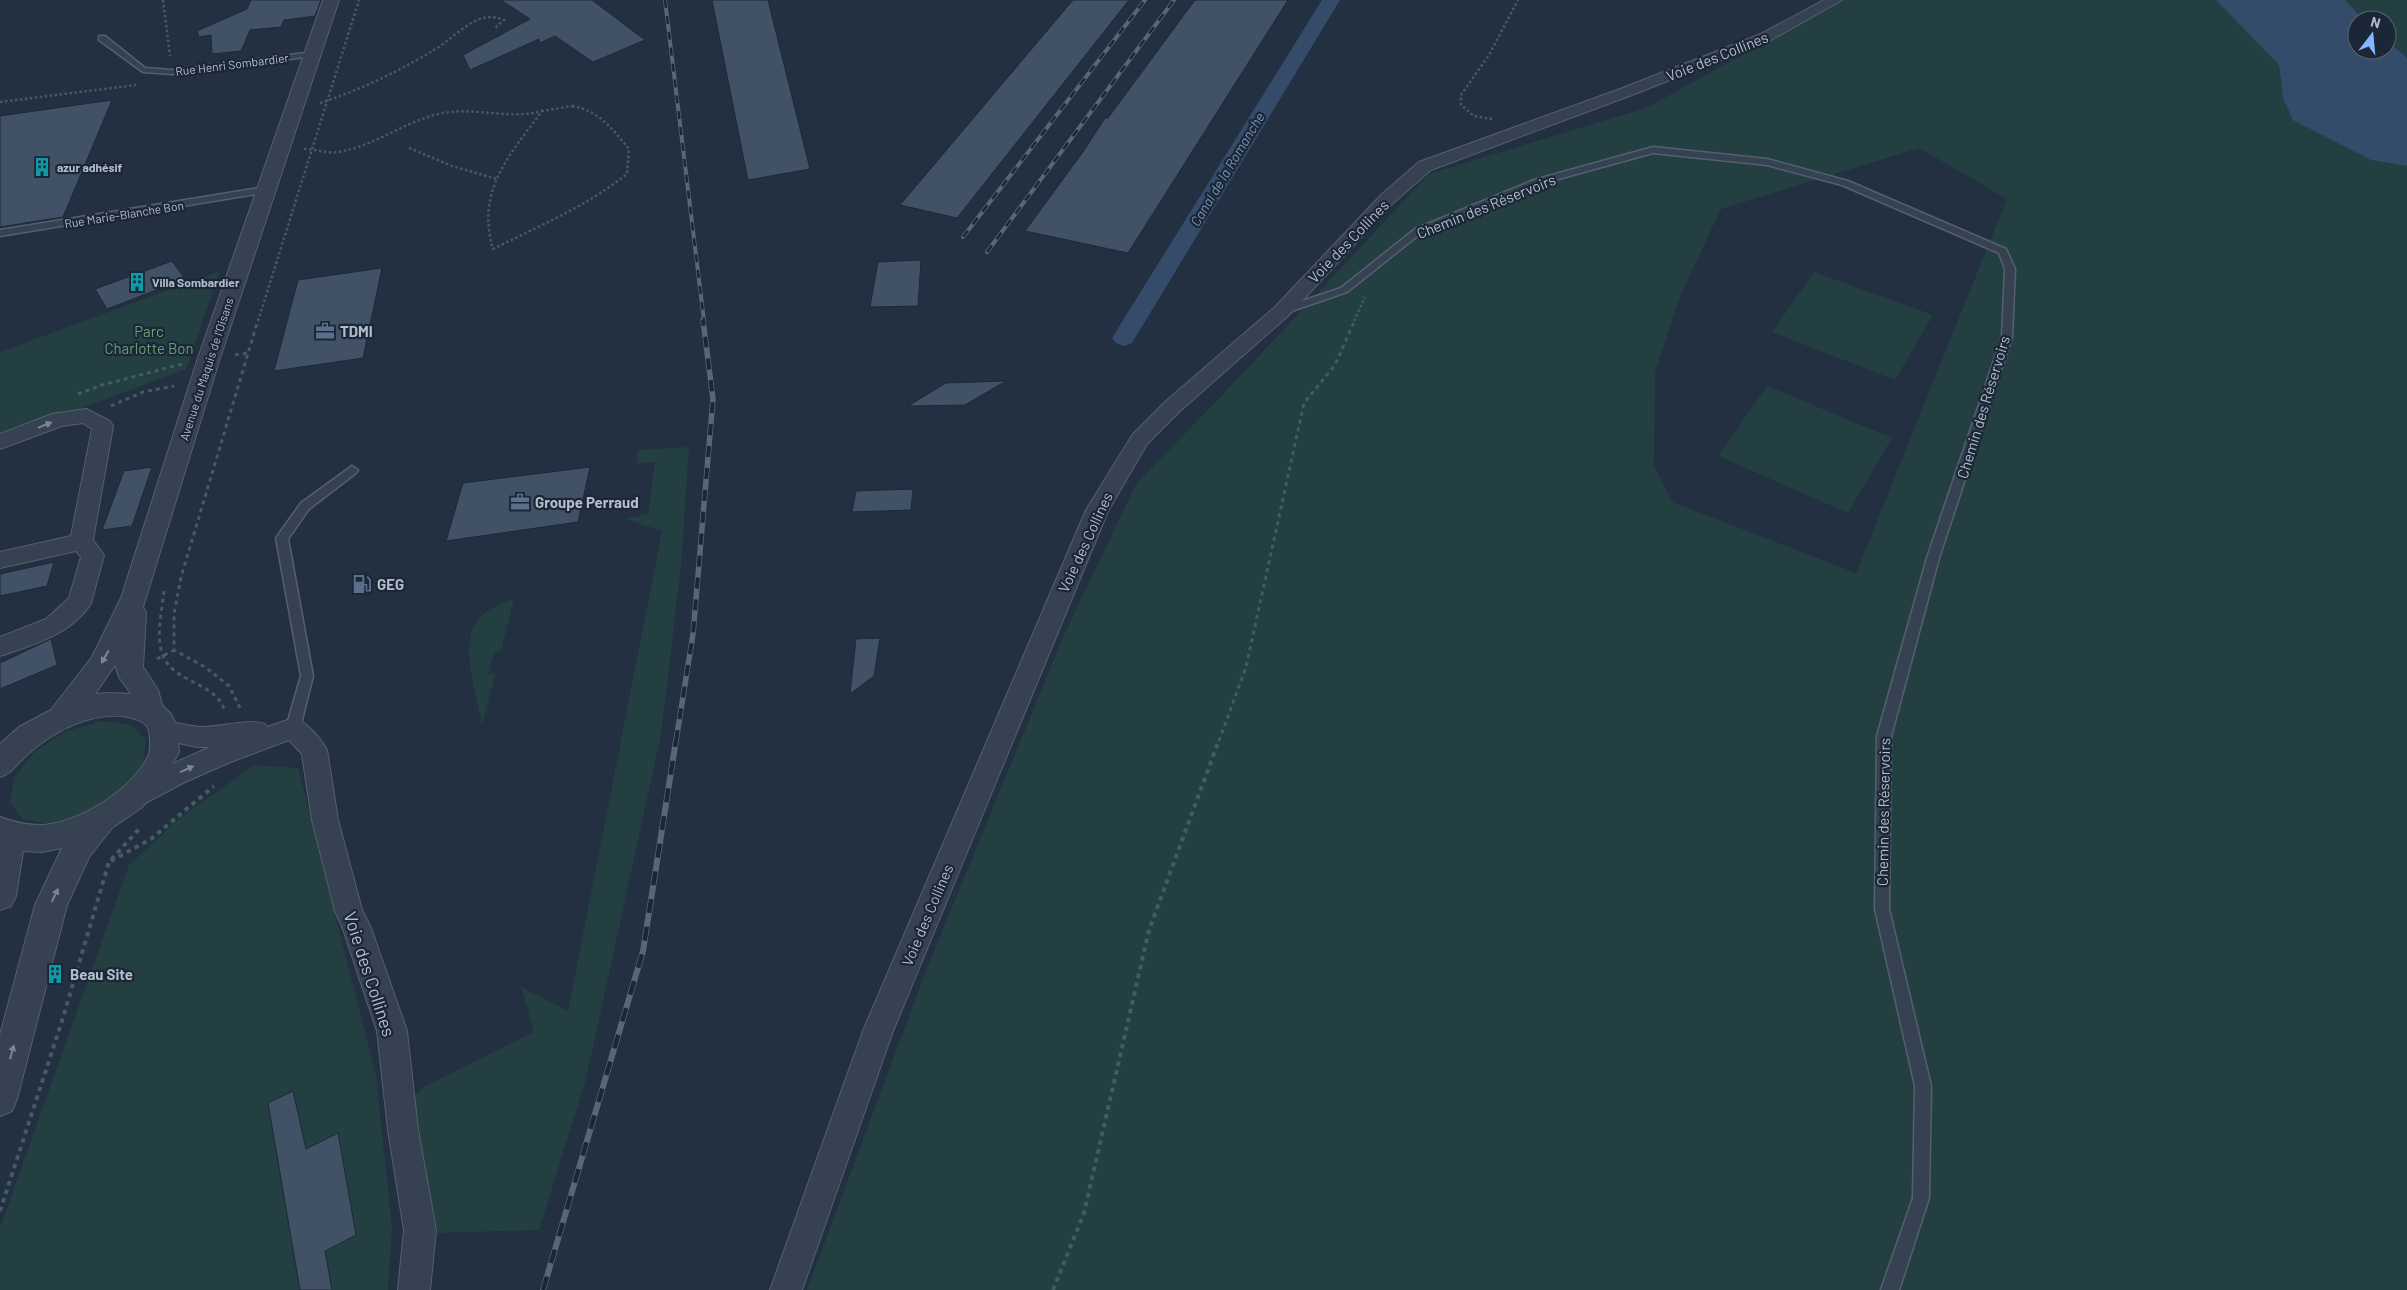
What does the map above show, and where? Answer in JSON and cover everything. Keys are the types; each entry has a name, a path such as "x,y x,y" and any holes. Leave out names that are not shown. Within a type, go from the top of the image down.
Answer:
{"street":[{"name":"Avenue du Maquis de l'Oisans","path":"62,716 102,664 134,598 209,358 256,192 278,152 330,0"},
{"name":"Voie des Collines","path":"786,1290 878,1031 1097,510 1140,439 1172,407 1282,311 1387,199 1425,166 1626,92 1766,36 1835,0"},
{"path":"0,442 59,419 86,416 103,426 81,542"},
{"path":"0,560 81,542"},
{"path":"0,647 54,625 79,603 93,555 81,542"},
{"name":"Avenue du Maquis de l'Oisans","path":"134,598 130,669 144,690 157,721"},
{"path":"2,760 41,727 62,716 95,706 126,704 157,721 197,737 237,742 293,728"},
{"path":"129,801 152,777 164,752 157,721"},
{"name":"Voie des Collines","path":"293,728 314,750 325,820 349,911 358,928 392,1032 404,1130 420,1230 414,1290"},
{"path":"0,896 5,832 37,839 68,834 100,820 174,775 219,755 237,742"},
{"path":"0,1099 51,905 78,848 100,820"}],"lane":[{"name":"Rue Henri Sombardier","path":"102,38 143,70 172,72 313,54"},
{"name":"Chemin des Réservoirs","path":"1282,311 1344,290 1418,232 1537,182 1653,150 1767,162 1845,183 2003,252 2010,269 2007,337 1933,558 1884,736 1882,910 1923,1086 1921,1198 1890,1290"},
{"name":"Rue Marie-Blanche Bon","path":"0,233 256,192"},
{"path":"293,728 306,676 282,538 304,506 352,470"}],"path":[{"path":"163,0 172,72"},
{"path":"69,865 109,862 124,857 159,833 230,772 237,742 240,709 229,686 205,668 174,650 174,614 181,577 217,455 359,0"},
{"path":"1494,119 1474,116 1461,105 1461,95 1489,55 1518,0"},
{"path":"320,95 317,104 329,101 385,76 437,48 475,21 494,16 504,20 495,28"},
{"path":"278,152 314,148 336,153 358,147 435,115 457,111 524,115 558,106 587,109 607,123 629,149 627,174 608,189 560,216 493,249 486,232 490,194 516,146 544,110"},
{"path":"301,158 306,140"},
{"path":"409,148 434,160 467,172 497,179"},
{"path":"1053,1290 1084,1213 1149,930 1246,667 1304,403 1335,365 1368,291 1363,275"},
{"path":"234,364 240,345"},
{"path":"69,397 102,385 184,364"},
{"path":"92,419 113,405 143,392 176,386"},
{"path":"165,582 161,647 164,657 175,670 210,692"},
{"path":"0,1211 62,1021 109,862"}],"green space":[{"path":"1843,0 2216,0 2279,65 2283,98 2371,160 2407,166 2407,1290 807,1290 927,968 1064,635 1136,484 1230,387 1429,174 1646,108","holes":["1919,148 2007,199 1856,573 1672,502 1654,466 1655,373 1680,296 1721,209"]},
{"path":"2345,0 2407,0 2407,58 2397,49 2397,10 2354,10"},
{"name":"Parc Charlotte Bon","path":"220,271 186,369 0,439 0,352"},
{"path":"1814,272 1933,315 1895,380 1772,332"},
{"path":"1767,386 1892,438 1848,513 1718,456"},
{"path":"689,447 681,566 661,735 586,1079 539,1230 438,1233 411,1099 424,1087 534,1032 521,987 568,1011 662,531 625,519 648,514 655,462 636,463 638,450"},
{"path":"514,598 501,651 494,652 488,674 495,674 482,726 470,666 469,650 471,635 476,622 486,612"},
{"path":"102,721 131,725 146,740 143,764 124,791 91,813 54,824 24,820 10,803 14,778 35,751 67,731"},
{"path":"254,765 298,768 376,1076 392,1228 388,1290 0,1290 0,1228 129,865 180,818"}],"water":[{"path":"2216,0 2345,0 2354,10 2347,10 2347,60 2397,60 2397,49 2407,58 2407,166 2371,160 2293,120 2283,98 2279,65"}],"building":[{"path":"251,0 321,0 315,16 284,20 281,27 250,30 241,51 212,54 211,35 199,37 197,31 247,9"},
{"path":"501,0 592,0 645,40 593,62 555,36 540,43 539,39 470,70 463,55 530,19"},
{"path":"712,0 768,0 810,169 748,180"},
{"path":"1073,0 1129,0 957,218 900,205"},
{"path":"1195,0 1288,0 1128,253 1025,231 1083,152 1105,118 1108,118"},
{"name":"azur adhésif","path":"112,100 63,217 0,227 0,116"},
{"path":"921,260 918,306 870,307 878,262"},
{"name":"Villa Sombardier","path":"172,261 185,279 107,309 95,289"},
{"path":"382,268 363,358 274,371 298,280"},
{"path":"1006,381 965,405 908,406 946,383"},
{"path":"152,467 132,526 102,530 124,471"},
{"name":"Groupe Perraud","path":"590,467 578,522 446,541 463,483"},
{"path":"913,489 911,510 852,512 856,491"},
{"path":"54,562 47,586 0,596 0,574"},
{"path":"880,638 874,676 850,694 856,639"},
{"path":"51,639 57,665 0,689 0,663"},
{"path":"293,1091 306,1149 338,1133 356,1235 325,1251 332,1290 300,1290 268,1103"}],"waterway":[{"name":"Canal de la Romanche","path":"1124,338 1331,0"}],"railway":[{"path":"665,0 704,321"},
{"path":"963,237 1145,0"},
{"path":"987,252 1174,0"},
{"path":"676,741 693,634 713,399 703,320"},
{"path":"543,1290 643,951 676,740"}],"place":[{"name":"azur adhésif","path":"42,167"},
{"name":"Villa Sombardier","path":"137,282"},
{"name":"TDMI","path":"325,331"},
{"name":"Groupe Perraud","path":"520,502"},
{"name":"GEG","path":"362,584"},
{"name":"Beau Site","path":"55,974"}]}
